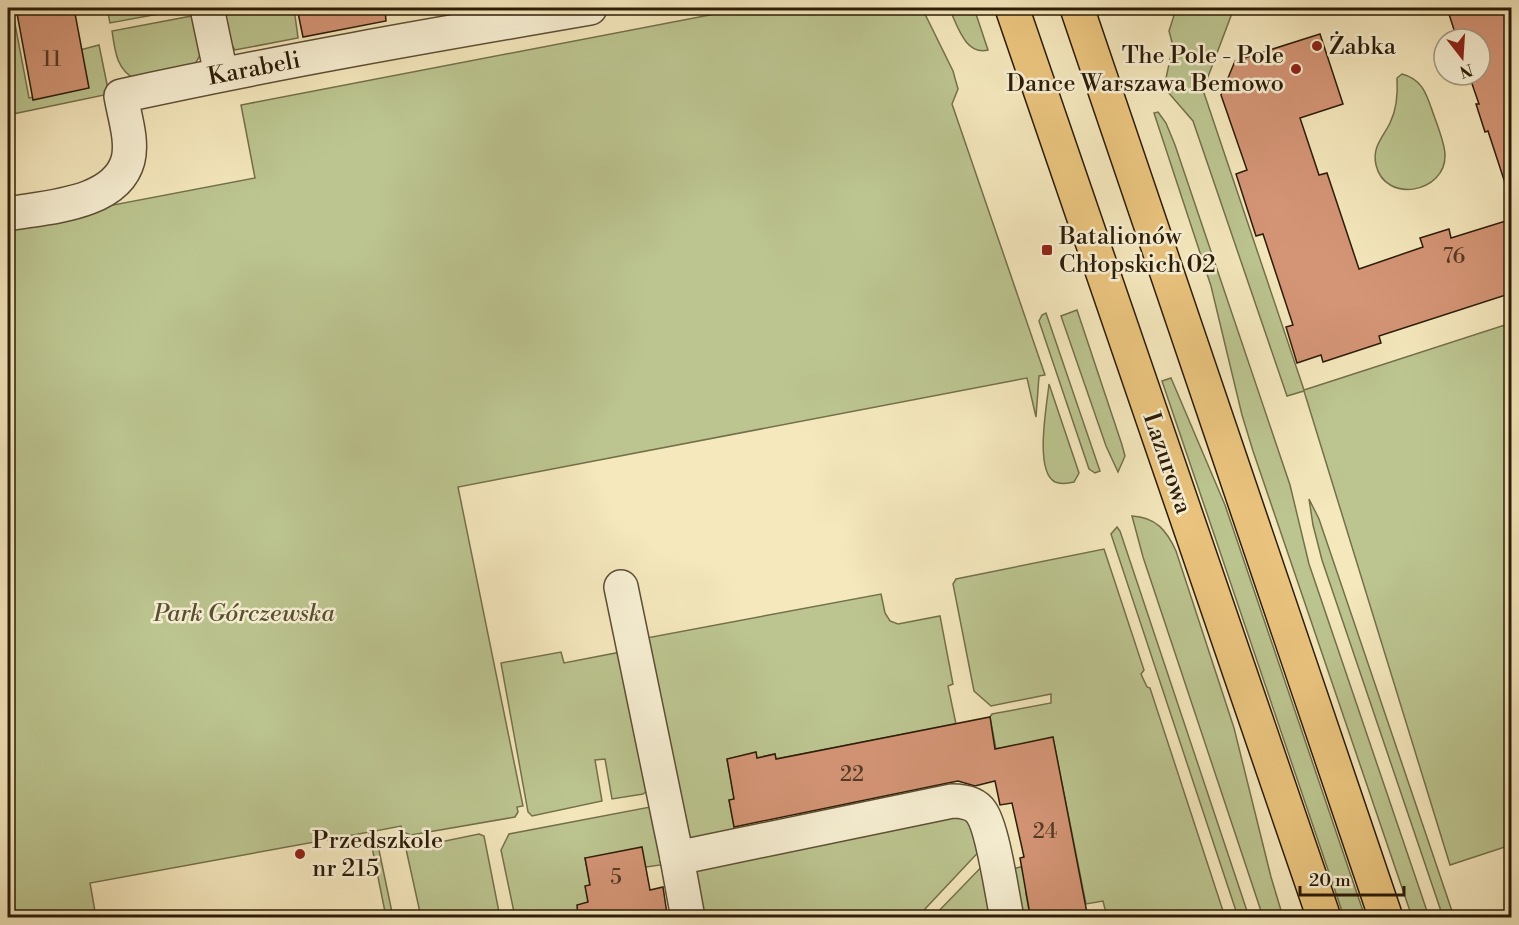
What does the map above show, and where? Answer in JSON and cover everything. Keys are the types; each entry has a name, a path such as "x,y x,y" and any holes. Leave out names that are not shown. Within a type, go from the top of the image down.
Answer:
{"main road":[{"name":"Lazurowa","path":"1012,8 1324,918"},
{"path":"1077,8 1386,918"}],"street":[{"path":"207,8 221,74"},
{"name":"Karabeli","path":"8,214 88,199 105,190 118,178 128,160 129,137 121,96 221,74 590,8"},
{"path":"621,587 688,918"},
{"path":"676,858 952,801 966,802 981,811 988,827 1006,918"}],"green space":[{"path":"8,8 12,8 29,98 88,87 76,51 99,45 109,94 8,115"},
{"path":"107,8 191,8 110,23"},
{"path":"218,8 294,8 298,38 235,50 224,33"},
{"name":"Park Górczewska","path":"746,8 922,8 953,71 958,89 952,104 1045,375 1039,376 1036,417 1027,378 458,487 523,806 517,807 518,812 515,817 411,835 403,832 401,826 375,831 393,917 386,917 369,832 90,883 96,917 8,918 8,225 255,178 241,105"},
{"path":"949,8 974,8 988,50 980,51 968,44"},
{"path":"1188,8 1234,8 1203,90 1304,390 1511,323 1511,845 1450,865 1304,391 1287,396 1193,121 1167,91 1166,78 1173,46 1169,31 1175,12"},
{"path":"197,15 201,53 193,68 135,79 124,70 114,45 112,31"},
{"path":"1402,74 1414,79 1425,92 1445,150 1443,168 1436,178 1414,189 1402,189 1391,185 1382,177 1375,159 1379,143 1394,112 1397,78"},
{"path":"1158,112 1166,123 1175,145 1290,485 1309,564 1429,917 1412,917 1253,451 1211,286 1154,113"},
{"path":"1077,310 1125,456 1118,472 1106,446 1061,316"},
{"path":"1046,313 1100,471 1095,473 1089,469 1039,321"},
{"path":"1171,378 1225,505 1365,917 1344,917 1162,381"},
{"path":"1049,384 1079,473 1074,482 1063,484 1055,482 1045,465 1043,437"},
{"path":"1309,499 1319,519 1454,917 1443,917 1322,560"},
{"path":"1132,516 1148,519 1160,526 1176,551 1234,728 1283,917 1263,917 1143,557"},
{"path":"1117,527 1249,917 1238,917 1111,534"},
{"path":"1104,549 1144,670 1141,674 1147,687 1150,688 1225,917 1107,917 1103,901 1086,904 1053,738 996,749 990,717 992,714 1051,703 1051,694 991,706 974,691 953,584 956,579"},
{"path":"881,594 885,613 890,621 898,624 940,616 953,684 948,686 956,724 776,759 775,754 757,758 756,753 727,759 733,792 744,797 729,800 735,830 800,817 798,807 862,795 866,813 695,844 686,837 641,639"},
{"path":"561,652 564,663 621,652 648,790 643,794 612,799 605,759 595,760 602,801 532,816 528,812 501,663"},
{"path":"650,807 668,864 646,867 585,858 590,885 586,886 596,917 515,917 501,850 509,834"},
{"path":"965,811 987,843 925,909 933,917 699,917 690,875 699,860"},
{"path":"479,834 484,836 500,917 421,917 406,849"},
{"path":"991,857 1002,917 933,917"},
{"path":"1025,866 1026,894 1030,915 1048,912 1049,917 1016,917 1012,869"}],"building":[{"path":"16,8 74,8 89,88 33,100"},
{"path":"297,8 385,8 386,21 303,37"},
{"path":"1447,8 1512,8 1512,185 1506,186 1488,131 1485,132 1473,87 1492,87 1492,27 1453,27"},
{"path":"1320,34 1343,104 1300,118 1319,175 1327,173 1359,269 1423,247 1420,238 1449,229 1451,238 1512,219 1512,293 1379,336 1381,343 1323,362 1321,355 1297,363 1286,327 1293,325 1263,234 1256,236 1236,174 1247,170 1221,95 1235,61"},
{"path":"990,717 995,749 1053,737 1088,918 1049,918 1048,912 1030,915 1020,858 1024,857 1012,803 1000,805 995,781 975,786 958,781 734,827 729,800 734,799 727,759 756,752 757,758 775,754 776,759"},
{"path":"642,847 650,890 663,887 667,914 655,916 655,918 578,918 577,905 588,902 585,886 590,885 585,858"}],"place":[{"name":"Żabka","path":"1317,46"},
{"name":"The Pole - Pole Dance Warszawa Bemowo","path":"1296,69"},
{"name":"Batalionów Chłopskich 02","path":"1047,250"},
{"name":"Przedszkole nr 215","path":"300,854"}]}
